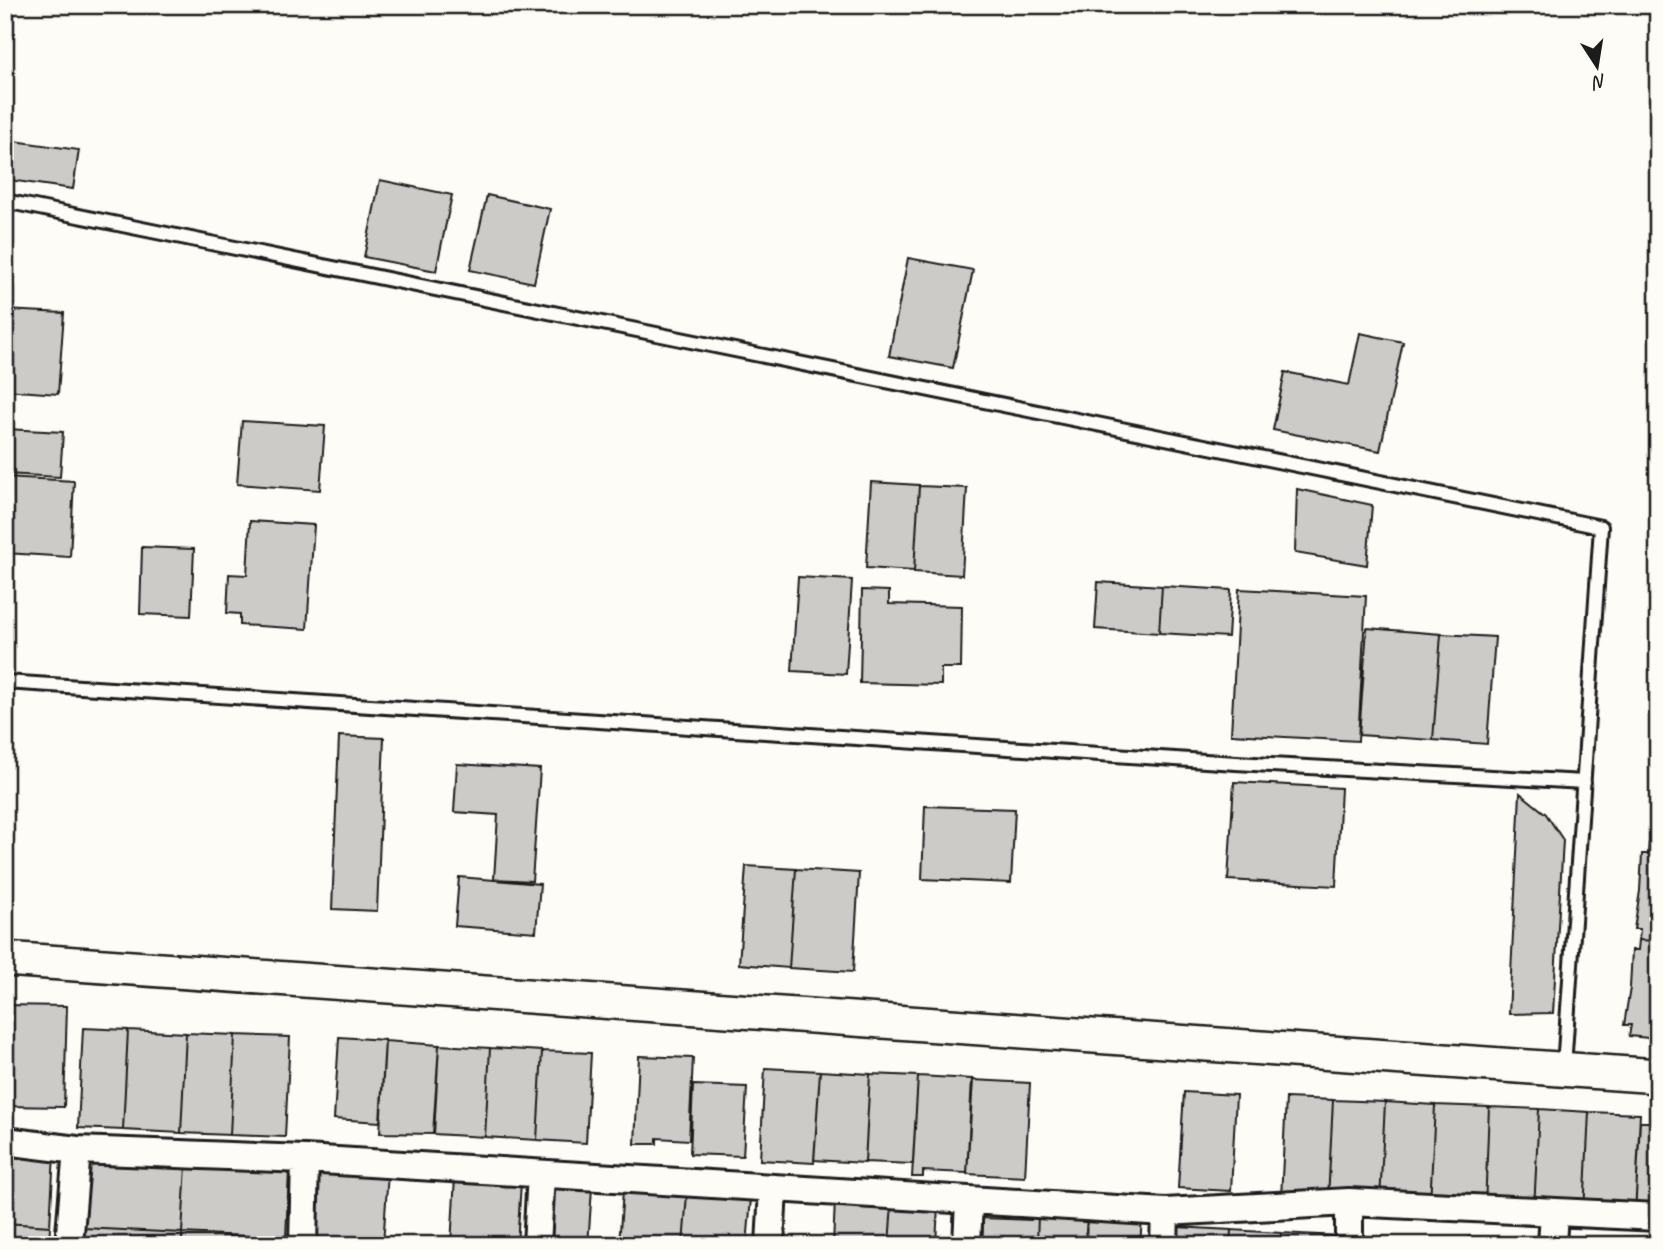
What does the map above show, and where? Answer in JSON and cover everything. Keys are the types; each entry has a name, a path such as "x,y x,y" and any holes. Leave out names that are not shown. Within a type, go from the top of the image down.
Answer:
{"street":[{"path":"5,959 1658,1076"},
{"path":"5,1141 77,1150 304,1159 1165,1212 1349,1202 1658,1217"},
{"path":"69,1245 77,1150"},
{"path":"303,1245 304,1159"},
{"path":"537,1245 541,1174"},
{"path":"770,1245 773,1189"},
{"path":"967,1245 969,1201"},
{"path":"1349,1202 1349,1245"},
{"path":"1164,1245 1165,1212"},
{"path":"1552,1245 1554,1212"}],"lane":[{"path":"5,201 1601,527 1564,1070"},
{"path":"5,682 1250,763 1584,782"}],"building":[{"path":"14,141 79,150 73,189 9,180"},
{"path":"380,180 452,195 436,271 364,257"},
{"path":"487,195 550,209 534,283 470,270"},
{"path":"908,258 973,270 953,368 889,356"},
{"path":"5,310 64,313 58,394 5,390"},
{"path":"1360,333 1403,342 1380,451 1273,430 1285,372 1349,385"},
{"path":"242,421 325,426 320,490 237,484"},
{"path":"5,429 63,432 60,477 5,474"},
{"path":"5,477 74,481 70,557 5,553"},
{"path":"871,482 919,485 914,571 866,568"},
{"path":"919,486 967,488 962,575 914,572"},
{"path":"1297,489 1372,505 1367,565 1295,553"},
{"path":"250,521 314,525 307,629 240,625 240,614 227,613 229,574 247,575"},
{"path":"142,547 194,549 191,616 140,614"},
{"path":"798,577 852,580 846,674 792,671"},
{"path":"1098,582 1162,586 1159,633 1095,629"},
{"path":"1162,586 1231,590 1228,637 1159,633"},
{"path":"1239,589 1366,596 1358,741 1231,734"},
{"path":"862,590 889,591 889,604 962,606 961,668 941,668 941,685 860,683"},
{"path":"1367,628 1441,634 1433,740 1359,735"},
{"path":"1441,634 1495,637 1487,744 1433,740"},
{"path":"339,736 384,738 377,911 332,909"},
{"path":"457,764 540,769 532,881 494,879 498,815 454,812"},
{"path":"1234,782 1341,788 1336,886 1228,880"},
{"path":"1520,793 1546,814 1563,840 1553,1013 1509,1014"},
{"path":"925,806 1015,809 1011,883 922,879"},
{"path":"1649,843 1658,844 1658,941 1639,940 1640,929 1634,929 1642,854 1648,854"},
{"path":"746,866 796,869 789,968 739,964"},
{"path":"796,869 859,873 853,972 789,968"},
{"path":"459,877 540,884 536,932 455,926"},
{"path":"1639,940 1658,941 1658,1039 1629,1036 1631,1025 1624,1025 1632,950 1638,950"},
{"path":"5,1005 67,1006 64,1107 5,1106"},
{"path":"83,1028 128,1030 123,1130 78,1128"},
{"path":"128,1030 186,1033 181,1133 123,1130"},
{"path":"186,1033 235,1035 230,1135 181,1133"},
{"path":"235,1035 290,1037 285,1137 230,1135"},
{"path":"339,1037 385,1040 380,1122 334,1119"},
{"path":"385,1041 439,1045 434,1134 380,1133"},
{"path":"439,1045 490,1048 485,1137 433,1134"},
{"path":"490,1048 542,1051 537,1140 485,1137"},
{"path":"542,1051 591,1053 586,1143 537,1140"},
{"path":"639,1056 693,1058 689,1140 657,1138 657,1144 635,1144"},
{"path":"765,1068 820,1071 814,1163 760,1160"},
{"path":"820,1071 870,1074 865,1163 814,1160"},
{"path":"870,1074 918,1076 913,1164 865,1162"},
{"path":"918,1076 972,1079 967,1173 923,1171 923,1177 912,1177"},
{"path":"973,1080 1030,1083 1025,1177 967,1174"},
{"path":"693,1085 747,1087 743,1156 690,1154"},
{"path":"1184,1092 1236,1095 1231,1191 1178,1188"},
{"path":"1286,1098 1333,1100 1328,1200 1281,1198"},
{"path":"1333,1100 1385,1102 1380,1202 1328,1200"},
{"path":"1385,1102 1435,1105 1430,1205 1380,1202"},
{"path":"1435,1105 1489,1107 1485,1208 1430,1205"},
{"path":"1489,1107 1539,1109 1534,1210 1485,1208"},
{"path":"1539,1109 1589,1112 1584,1212 1534,1210"},
{"path":"1589,1112 1640,1114 1635,1215 1584,1212"},
{"path":"1640,1122 1658,1122 1658,1216 1635,1215"},
{"path":"5,1151 54,1154 50,1226 5,1223"},
{"path":"87,1160 186,1165 182,1233 84,1228"},
{"path":"186,1165 289,1170 286,1238 182,1233"},
{"path":"316,1167 388,1172 383,1245 310,1242"},
{"path":"455,1177 521,1182 517,1245 451,1245"},
{"path":"554,1185 592,1188 588,1245 550,1245"},
{"path":"623,1190 687,1194 683,1245 619,1245"},
{"path":"687,1194 751,1198 747,1245 683,1245"},
{"path":"835,1200 892,1203 889,1245 833,1245"},
{"path":"892,1203 938,1205 936,1245 889,1245"},
{"path":"1032,1213 1038,1214 1037,1245 982,1245 983,1218 1031,1220"},
{"path":"1038,1214 1087,1216 1085,1245 1037,1245"},
{"path":"1087,1216 1142,1218 1140,1245 1086,1245"},
{"path":"5,1223 50,1226 49,1245 5,1245"},
{"path":"1176,1227 1231,1230 1230,1245 1175,1245"},
{"path":"84,1228 182,1233 182,1245 83,1245"},
{"path":"1231,1230 1281,1233 1281,1245 1230,1245"},
{"path":"182,1233 286,1238 285,1245 182,1245"},
{"path":"1281,1233 1337,1236 1337,1245 1281,1245"},
{"path":"1468,1237 1531,1240 1531,1245 1468,1245"},
{"path":"1567,1239 1623,1242 1622,1245 1566,1245"}]}
